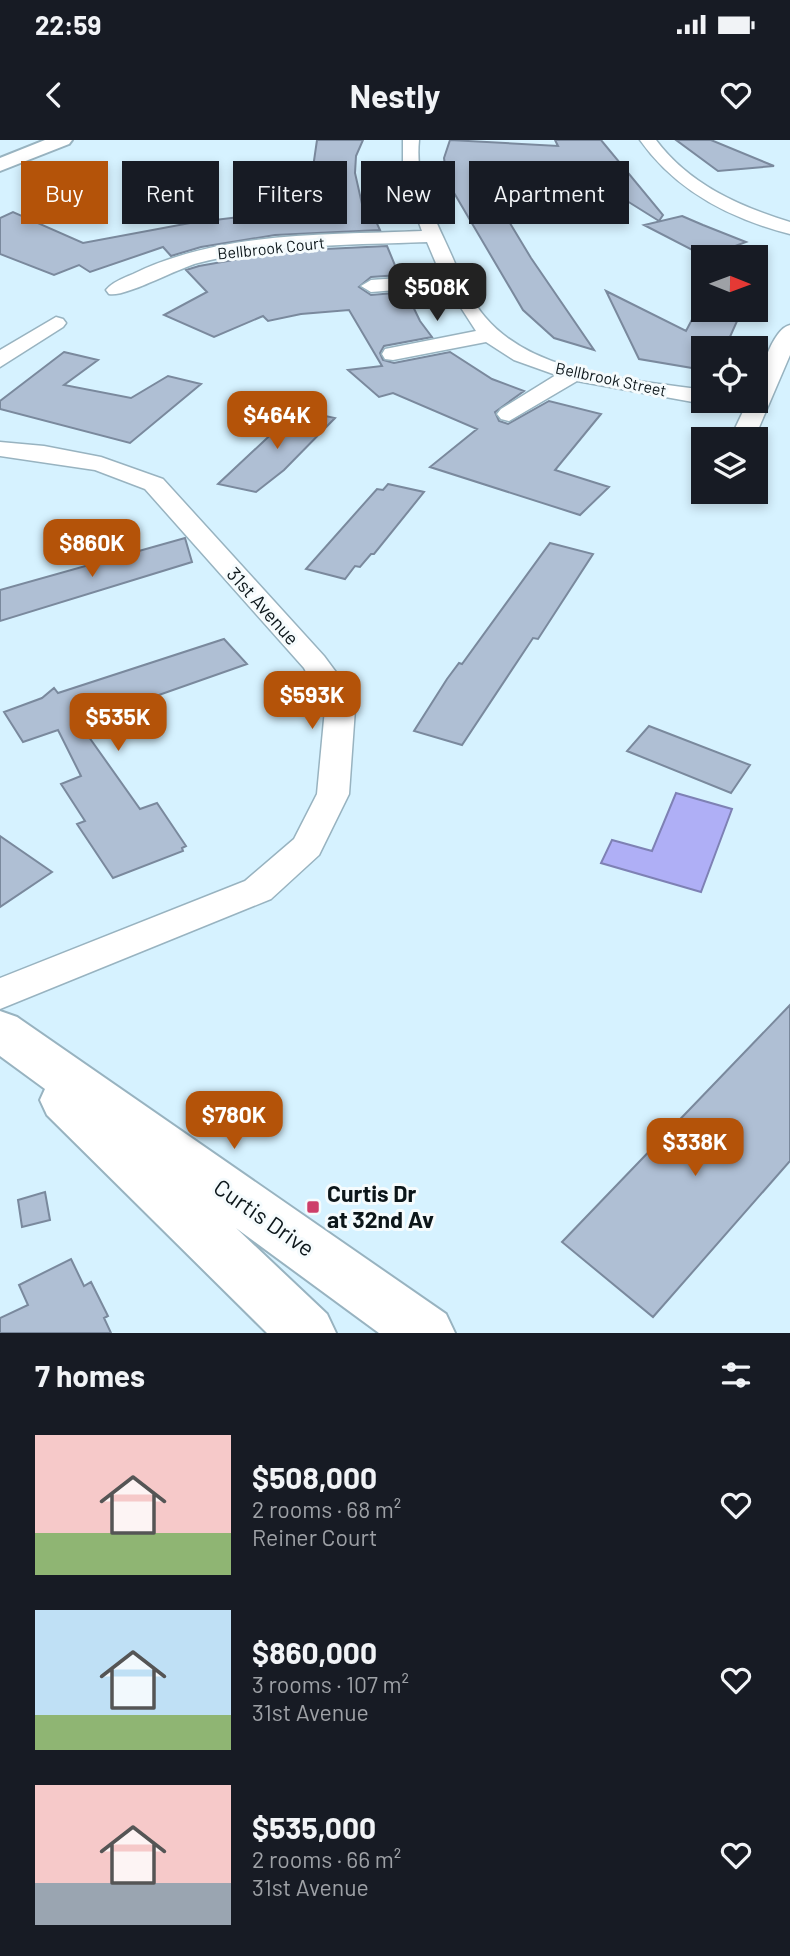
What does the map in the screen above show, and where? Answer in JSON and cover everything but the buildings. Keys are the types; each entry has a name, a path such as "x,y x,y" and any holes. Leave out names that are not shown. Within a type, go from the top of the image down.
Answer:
{"street":[{"path":"0,165 62,140"},
{"name":"Bellbrook Street","path":"411,140 410,183 453,280 478,323 490,335 519,353 573,374 691,395"},
{"path":"648,140 674,169 720,201 790,228"},
{"name":"Bellbrook Court","path":"116,290 168,264 218,253 276,245 434,236"},
{"path":"371,286 453,280"},
{"path":"0,360 56,323"},
{"path":"743,427 744,405 790,331"},
{"path":"393,354 490,335"},
{"path":"509,414 573,374"},
{"name":"31st Avenue","path":"0,449 44,453 101,464 154,484 314,662 329,683 340,709 333,794 307,846 258,890 0,994"},
{"name":"Curtis Drive","path":"0,1030 426,1333"},
{"path":"0,1038 307,1333"}],"water":[{"path":"676,793 732,809 701,892 601,863 612,840 652,851"}],"place":[{"name":"Curtis Dr at 32nd Av","path":"313,1207"}]}
